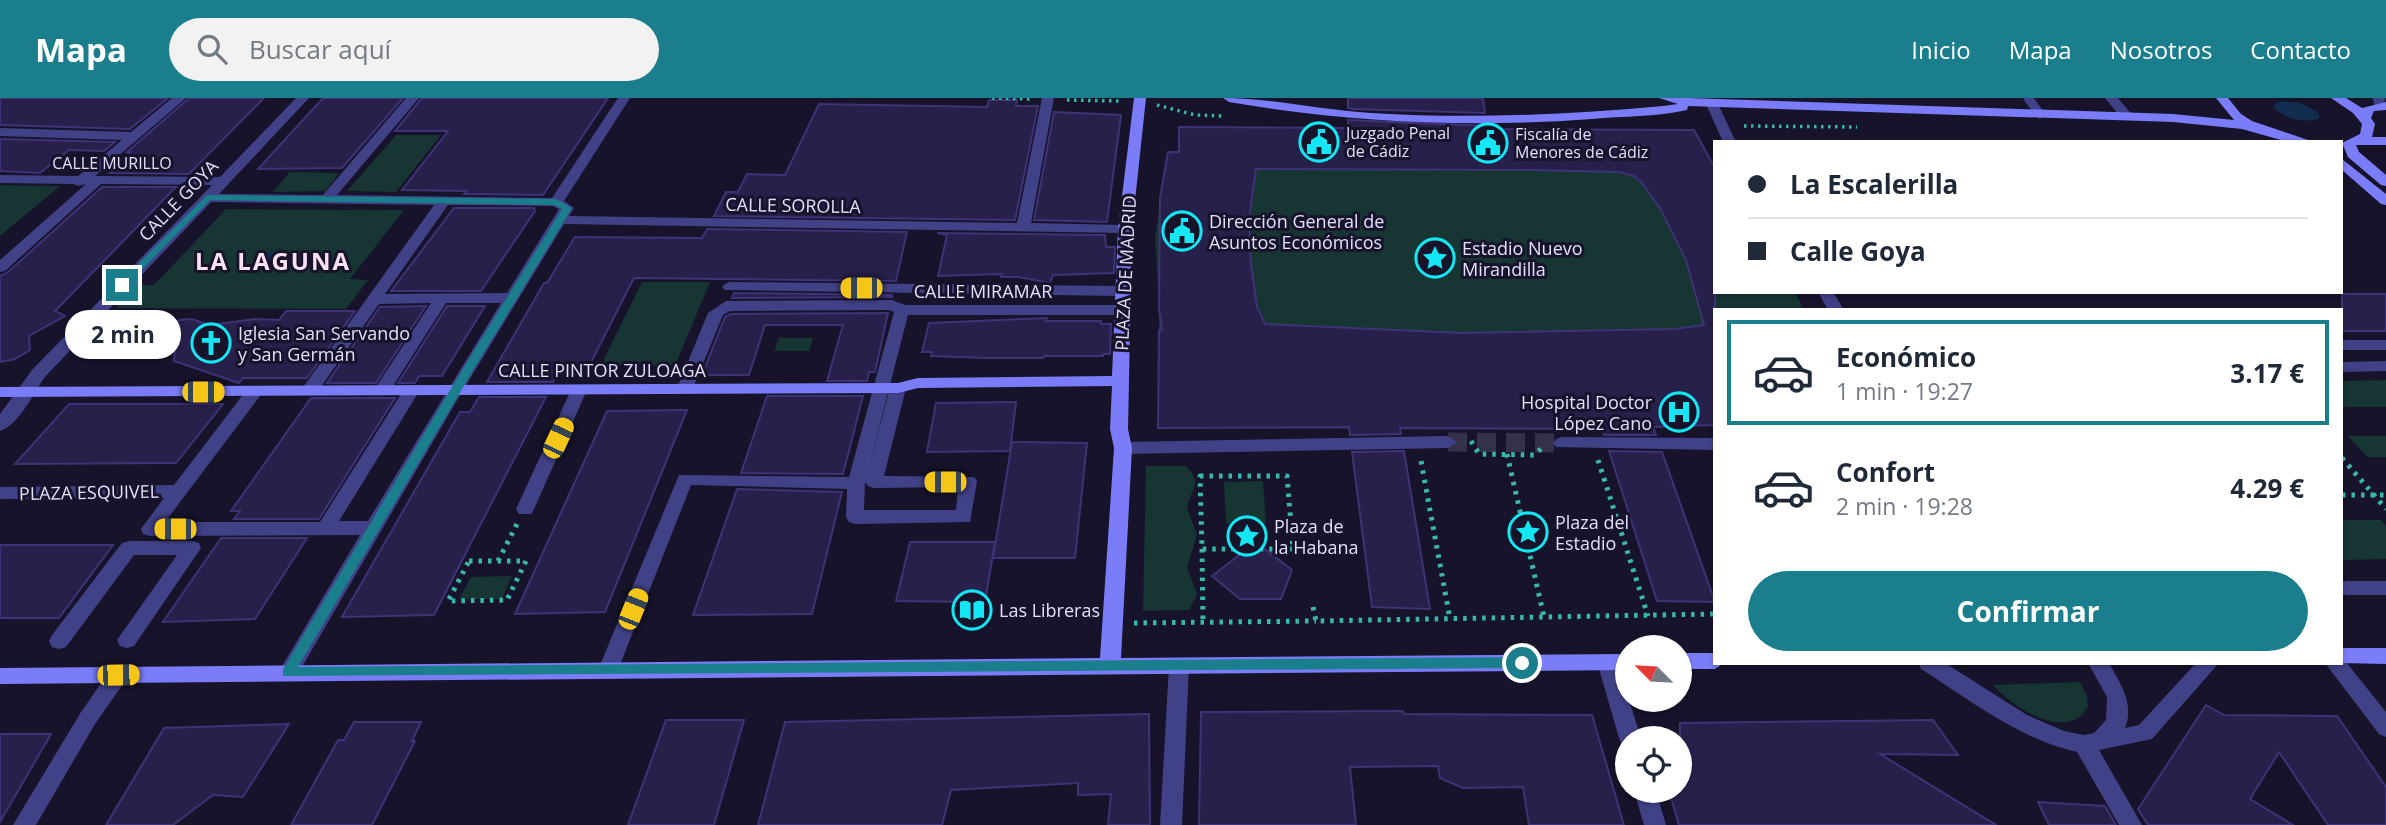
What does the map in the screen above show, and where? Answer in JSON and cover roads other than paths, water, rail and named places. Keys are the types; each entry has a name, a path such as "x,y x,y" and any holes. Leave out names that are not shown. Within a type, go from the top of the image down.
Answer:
{"main road":[{"name":"PLAZA DE MADRID","path":"1110,666 1123,448 1119,429 1125,229 1140,98"},
{"path":"1229,98 1344,116 1511,120 1599,115 1706,104"},
{"path":"1665,98 1706,104 2173,118 2242,125 2300,140"},
{"path":"2337,98 2386,132"},
{"path":"2173,118 2184,113 2208,111 2223,100 2239,117 2265,130"},
{"path":"1599,115 1604,101"},
{"path":"2350,142 2366,136 2365,112 2381,103"},
{"path":"2350,142 2386,141"},
{"path":"2350,142 2353,154 2386,182"},
{"path":"2343,164 2386,201"},
{"name":"CALLE PINTOR ZULOAGA","path":"0,392 890,388 918,383 1120,381"},
{"path":"2343,656 2386,656"},
{"path":"1692,661 1713,661"},
{"path":"0,676 1615,662"}],"street":[{"path":"79,182 180,98"},
{"name":"CALLE GOYA","path":"0,425 47,364 303,98"},
{"path":"326,200 413,98"},
{"path":"556,202 624,98"},
{"path":"1023,228 1048,98"},
{"path":"2111,98 2127,117"},
{"path":"1706,104 1729,140"},
{"path":"0,132 134,136"},
{"name":"CALLE MURILLO","path":"0,179 79,182 223,181"},
{"path":"0,268 96,182"},
{"path":"207,198 556,202 567,208 288,673"},
{"path":"310,390 443,202"},
{"name":"CALLE SOROLLA","path":"562,220 1125,229"},
{"name":"CALLE MIRAMAR","path":"730,287 1123,292"},
{"path":"374,299 440,302 511,298"},
{"path":"382,390 440,302"},
{"name":"CALLE MIRAMAR","path":"685,388 716,313 726,306 892,305 902,310 1122,310"},
{"path":"890,388 856,483 855,517 964,517 968,481 874,482 890,388 902,310"},
{"path":"2343,345 2386,345"},
{"path":"2343,367 2386,366"},
{"path":"325,528 412,390"},
{"path":"522,514 579,390"},
{"name":"PLAZA ESQUIVEL","path":"254,391 150,529 373,528"},
{"path":"1123,448 1448,442"},
{"path":"1562,443 1713,444"},
{"path":"608,670 685,479 856,483"},
{"name":"PLAZA ESQUIVEL","path":"0,494 177,491"},
{"path":"60,641 129,548 192,548 127,639"},
{"path":"2343,588 2386,588"},
{"path":"1931,665 2020,721 2061,739 2093,742 2146,733 2207,665"},
{"path":"2093,742 2117,723 2117,696 2099,665"},
{"path":"2337,665 2386,728"},
{"path":"1171,825 1179,666"},
{"path":"24,825 88,718 118,675"},
{"path":"2093,742 2131,825"},
{"path":"1649,803 1656,825"}],"lane":[{"path":"2028,98 2040,114"}],"water":[{"path":"2280,101 2300,103 2318,112 2320,118 2308,121 2289,118 2274,108"},
{"path":"281,249 292,254 285,263 269,270 253,266 254,260 263,254"}],"tunnel":[{"path":"1448,442 1562,443"}],"place":[{"name":"Juzgado Penal de Cádiz","path":"1319,142"},
{"name":"Fiscalía de Menores de Cádiz","path":"1488,143"},
{"name":"Dirección General de Asuntos Económicos","path":"1182,231"},
{"name":"Estadio Nuevo Mirandilla","path":"1435,258"},
{"name":"Iglesia San Servando y San Germán","path":"211,343"},
{"name":"Hospital Doctor López Cano","path":"1679,412"},
{"name":"Plaza del Estadio","path":"1528,532"},
{"name":"Plaza de la Habana","path":"1247,536"},
{"name":"Las Libreras","path":"972,610"}],"district":[{"name":"LA LAGUNA","path":"273,260"}]}
